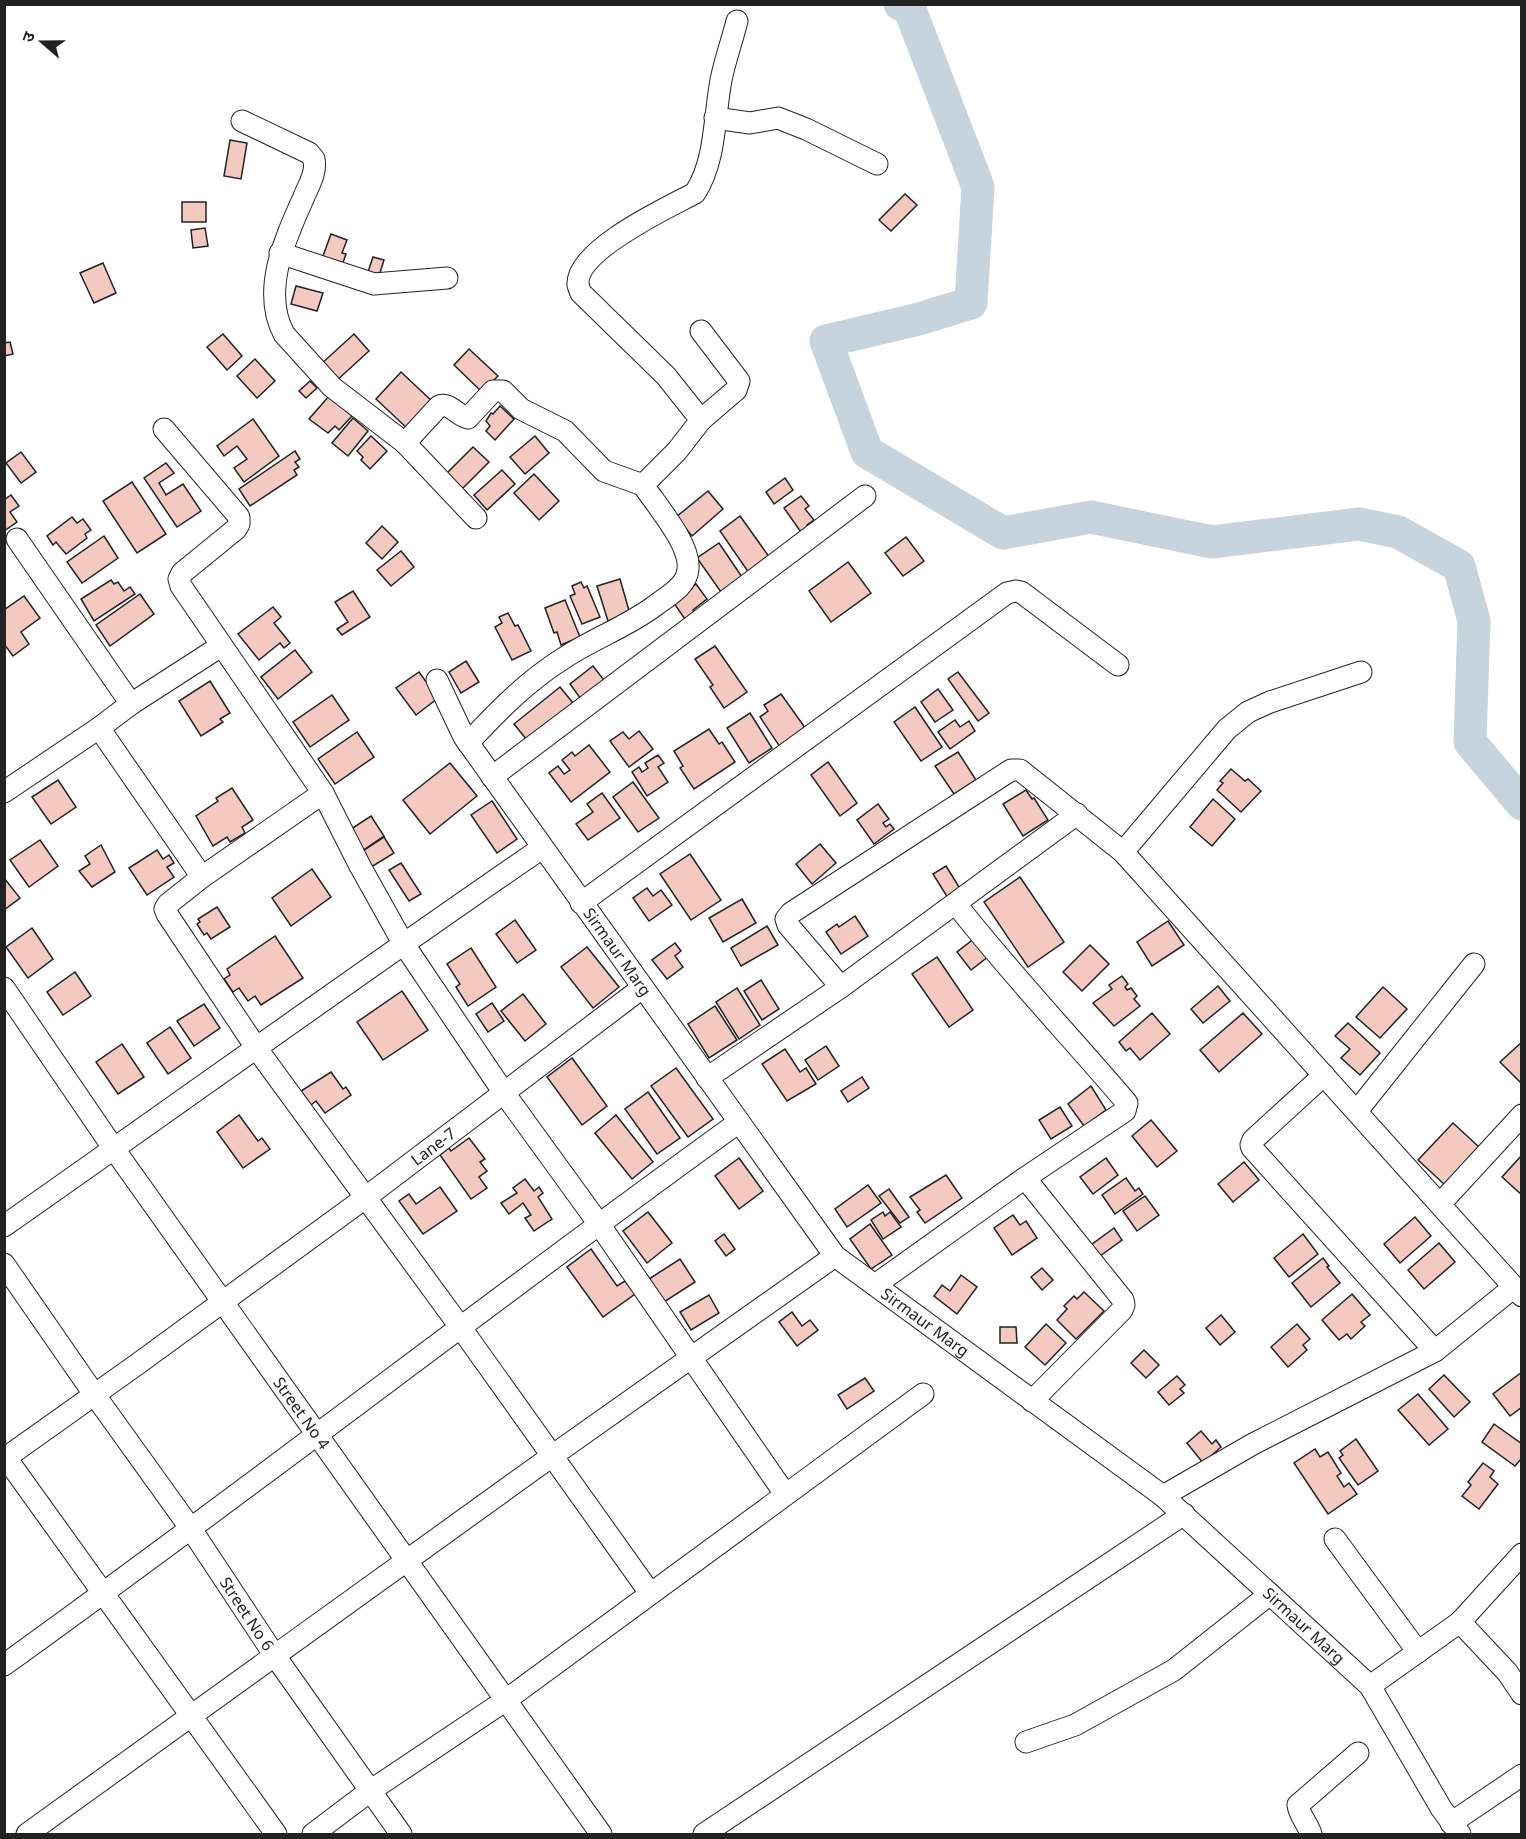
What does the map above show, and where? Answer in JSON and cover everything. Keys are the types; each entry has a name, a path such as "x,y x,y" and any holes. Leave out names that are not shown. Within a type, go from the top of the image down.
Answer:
{"street":[{"path":"701,420 666,376 581,293 578,284 581,272 594,255 622,232 695,194 704,177 714,135 721,78 737,21"},
{"path":"715,118 750,123 778,118 806,129 877,164"},
{"path":"242,121 309,153 314,159 314,174 280,253 275,289 277,316 284,334 332,387 405,443 476,518"},
{"path":"280,253 374,284 447,278"},
{"path":"643,485 677,451 701,420 736,390 739,381 701,331"},
{"path":"405,443 439,406 443,404 462,417 468,418 493,391 502,391 521,409 565,431 604,471 643,485 686,549 689,567 686,577 677,589 643,615 566,656 541,673 466,740"},
{"path":"164,429 239,518 236,529 182,573 179,579 181,586 323,793 360,866 404,943 504,1093 599,1224 785,1494"},
{"path":"492,777 865,496"},
{"path":"17,539 131,704"},
{"path":"581,903 1007,593 1021,592 1118,665"},
{"path":"4,792 131,704 222,645"},
{"path":"1123,852 1227,729 1248,712 1270,702 1361,672"},
{"name":"Sirmaur Marg","path":"437,680 466,740 836,1256 1163,1496 1184,1514 1370,1686 1441,1808 1456,1828"},
{"path":"99,728 202,877"},
{"path":"842,987 788,926 786,919 791,913 1011,770 1020,770 1123,852 1518,1292 1435,1351 1253,1444 1163,1496"},
{"path":"323,793 202,877 168,904 165,909 257,1049 650,1593"},
{"path":"707,1078 842,987 1077,814"},
{"path":"4,1226 542,848"},
{"path":"875,1285 1025,1178 1125,1111 1127,1102 989,945 956,904"},
{"path":"1357,1111 1474,964"},
{"name":"Street No 4","path":"4,988 222,1303 506,1700 593,1832"},
{"name":"Lane-7","path":"5,1457 365,1198 642,988"},
{"path":"1324,1075 1253,1140 1252,1148 1435,1351"},
{"path":"1440,1204 1521,1115"},
{"path":"4,1665 192,1529 739,1122"},
{"path":"1025,1178 1123,1300 1124,1305 1122,1310 1032,1401"},
{"path":"27,1834 552,1456 836,1256"},
{"name":"Street No 6","path":"4,1264 94,1394 192,1529 275,1656 401,1834"},
{"path":"313,1834 370,1791 506,1700 923,1394"},
{"path":"5,1457 276,1834"},
{"path":"704,1834 1184,1514"},
{"path":"1335,1539 1418,1652"},
{"path":"1370,1686 1460,1622 1521,1554"},
{"path":"1026,1742 1075,1725 1174,1670 1270,1594"},
{"path":"1460,1622 1507,1672 1521,1694"},
{"path":"1311,1834 1298,1805 1358,1754"},
{"path":"1456,1828 1521,1775"}],"building":[{"path":"230,140 247,143 241,179 224,176"},
{"path":"905,194 917,205 891,231 879,220"},
{"path":"182,202 206,202 206,222 182,222"},
{"path":"205,228 208,246 193,248 191,230"},
{"path":"331,234 347,240 342,253 346,254 340,271 320,264"},
{"path":"373,257 384,260 377,282 366,278"},
{"path":"103,263 116,293 94,303 80,273"},
{"path":"296,286 323,293 317,311 291,304"},
{"path":"223,334 242,356 227,370 207,347"},
{"path":"354,334 369,351 335,382 320,365"},
{"path":"10,342 13,354 4,356 4,343"},
{"path":"469,349 498,376 482,392 454,365"},
{"path":"255,359 275,381 257,398 237,376"},
{"path":"401,372 434,403 409,430 376,399"},
{"path":"310,381 317,388 306,398 299,391"},
{"path":"329,396 352,416 339,430 335,426 328,433 309,419"},
{"path":"500,406 514,419 495,440 486,431 490,426 486,421 491,413 493,414"},
{"path":"353,418 368,431 348,456 332,443"},
{"path":"253,419 279,456 244,482 234,468 247,459 237,446 224,456 217,446"},
{"path":"371,436 387,451 370,469 361,460 363,457 357,451"},
{"path":"535,436 549,453 525,474 510,457"},
{"path":"473,447 489,462 461,490 445,475"},
{"path":"295,451 300,459 295,462 299,467 294,470 297,475 250,506 239,489"},
{"path":"21,452 36,472 21,483 6,463"},
{"path":"166,463 174,473 159,483 166,495 183,484 201,511 177,527 144,478"},
{"path":"502,470 515,484 487,510 474,495"},
{"path":"534,474 559,501 539,520 514,493"},
{"path":"785,478 793,490 774,504 766,492"},
{"path":"132,482 166,534 137,553 103,501"},
{"path":"708,491 723,509 692,536 676,517"},
{"path":"11,495 19,506 10,512 17,522 4,531 4,500"},
{"path":"801,496 809,506 805,509 814,520 807,525 810,530 803,535 784,508"},
{"path":"740,516 770,558 749,573 720,531"},
{"path":"72,517 77,523 83,519 91,530 85,534 87,538 66,554 56,542 53,545 47,536"},
{"path":"382,526 398,542 382,559 366,543"},
{"path":"104,536 118,558 82,583 67,562"},
{"path":"906,537 924,561 903,576 885,553"},
{"path":"719,543 742,577 721,592 697,558"},
{"path":"401,551 414,567 391,586 377,570"},
{"path":"848,562 871,593 831,622 809,591"},
{"path":"620,579 630,614 608,621 597,586"},
{"path":"111,580 114,584 118,582 124,591 130,587 135,594 94,621 81,599"},
{"path":"581,582 584,588 587,586 600,617 582,624 570,596 575,594 572,586"},
{"path":"696,584 707,599 693,610 696,615 687,622 673,602"},
{"path":"353,591 370,617 342,635 337,629 348,622 335,602"},
{"path":"140,594 154,614 110,646 96,625"},
{"path":"24,596 40,618 21,632 29,644 13,656 4,644 4,610"},
{"path":"565,600 580,637 561,645 545,608"},
{"path":"273,607 281,617 274,623 290,643 284,648 280,643 259,660 238,634"},
{"path":"508,613 515,626 518,625 531,651 512,660 495,627 502,623 499,617"},
{"path":"715,646 747,692 724,708 710,687 713,685 695,659"},
{"path":"295,650 312,672 278,699 261,677"},
{"path":"466,661 479,682 461,693 449,672"},
{"path":"593,666 607,684 583,702 570,684"},
{"path":"419,672 438,698 416,715 396,688"},
{"path":"958,672 989,713 978,721 948,679"},
{"path":"210,681 230,713 220,719 223,722 201,736 179,701"},
{"path":"560,687 577,708 531,745 514,724"},
{"path":"938,689 953,710 935,722 921,702"},
{"path":"781,694 806,729 780,747 760,717 768,711 764,705"},
{"path":"332,695 349,720 310,747 293,722"},
{"path":"915,707 942,747 921,761 894,722"},
{"path":"750,713 772,748 749,763 727,728"},
{"path":"955,720 960,727 969,721 975,731 950,749 938,732"},
{"path":"709,729 719,744 722,742 735,762 694,789 680,768 683,766 674,751"},
{"path":"639,731 653,749 629,767 610,741 623,732 629,739"},
{"path":"357,732 374,757 335,784 318,759"},
{"path":"589,745 610,772 571,802 549,773 558,766 564,774 570,770 562,760 572,752 575,756"},
{"path":"958,752 976,780 954,794 935,766"},
{"path":"658,755 664,763 658,767 668,782 647,796 632,772 639,767 642,772 648,768 645,763"},
{"path":"828,762 857,803 840,816 811,775"},
{"path":"450,763 477,796 430,834 403,800"},
{"path":"1231,769 1245,781 1248,779 1261,791 1241,812 1217,790 1223,783 1220,781"},
{"path":"58,780 76,807 51,824 32,797"},
{"path":"633,782 659,818 638,832 613,797"},
{"path":"232,788 253,820 242,827 245,833 230,842 227,837 213,846 196,816 218,801 216,798"},
{"path":"1026,790 1048,820 1023,836 1003,804"},
{"path":"602,793 620,818 588,840 576,824 593,812 587,804"},
{"path":"1213,799 1235,819 1212,846 1190,827"},
{"path":"492,801 517,839 497,853 471,815"},
{"path":"878,804 889,819 883,823 886,827 890,824 894,829 874,844 857,820"},
{"path":"371,816 384,836 362,851 348,831"},
{"path":"384,837 394,853 368,869 358,854"},
{"path":"40,840 58,866 29,887 10,860"},
{"path":"820,844 836,863 812,884 796,864"},
{"path":"101,845 115,872 92,887 79,871 90,864 85,856"},
{"path":"157,850 163,859 169,855 174,863 167,867 174,877 147,895 129,868"},
{"path":"690,854 721,900 691,920 660,874"},
{"path":"401,863 421,894 409,901 389,870"},
{"path":"946,866 964,895 951,903 933,874"},
{"path":"312,869 331,897 291,926 272,898"},
{"path":"1020,877 1064,942 1028,967 984,902"},
{"path":"4,878 20,898 4,910"},
{"path":"647,888 653,896 661,890 672,905 649,921 633,898"},
{"path":"742,899 756,923 723,942 709,918"},
{"path":"217,907 230,927 211,939 207,933 204,935 197,924 200,922 198,919"},
{"path":"855,916 868,936 841,954 826,932 837,924 839,927"},
{"path":"515,920 536,950 517,963 496,934"},
{"path":"1168,921 1184,945 1152,966 1137,942"},
{"path":"767,926 778,945 741,966 731,948"},
{"path":"32,928 53,959 28,978 6,947"},
{"path":"275,936 303,978 261,1005 255,996 248,1001 239,988 233,992 224,979 230,975 227,969"},
{"path":"975,938 989,956 971,970 957,952"},
{"path":"675,943 681,951 675,956 683,967 667,979 652,960"},
{"path":"1090,945 1109,964 1082,991 1063,972"},
{"path":"587,947 619,987 593,1008 561,967"},
{"path":"471,948 496,987 468,1006 456,987 460,984 447,964"},
{"path":"937,957 973,1010 949,1027 912,974"},
{"path":"75,972 91,996 63,1015 47,992"},
{"path":"1122,976 1128,984 1125,987 1127,990 1131,988 1137,996 1134,999 1140,1006 1114,1026 1093,1003 1112,989 1109,985"},
{"path":"761,980 779,1009 762,1020 744,991"},
{"path":"1218,986 1230,1001 1203,1023 1191,1009"},
{"path":"1383,987 1407,1009 1380,1038 1356,1017"},
{"path":"737,988 760,1025 739,1039 716,1002"},
{"path":"402,991 428,1030 383,1060 357,1022"},
{"path":"523,994 546,1024 525,1041 501,1011"},
{"path":"492,1003 504,1021 488,1032 476,1014"},
{"path":"204,1004 220,1028 194,1046 177,1021"},
{"path":"715,1006 737,1040 709,1058 688,1024"},
{"path":"1152,1013 1170,1034 1140,1060 1130,1048 1126,1051 1119,1042"},
{"path":"1243,1013 1262,1034 1219,1072 1200,1050"},
{"path":"1348,1023 1380,1053 1360,1075 1341,1058 1350,1049 1335,1036"},
{"path":"170,1027 191,1058 168,1074 147,1043"},
{"path":"1522,1042 1522,1084 1500,1062"},
{"path":"122,1044 144,1077 118,1094 96,1062"},
{"path":"826,1046 839,1066 818,1080 805,1060"},
{"path":"785,1049 800,1072 806,1068 816,1084 787,1101 762,1064"},
{"path":"572,1058 607,1106 582,1125 547,1077"},
{"path":"676,1068 713,1119 688,1137 651,1086"},
{"path":"331,1072 343,1089 346,1087 351,1095 325,1113 316,1101 311,1105 301,1091"},
{"path":"862,1077 869,1088 848,1102 841,1091"},
{"path":"1091,1086 1106,1110 1084,1126 1068,1104"},
{"path":"648,1092 680,1138 657,1154 625,1109"},
{"path":"1060,1107 1072,1126 1051,1139 1039,1120"},
{"path":"239,1115 258,1141 262,1138 270,1149 243,1168 217,1132"},
{"path":"616,1115 653,1162 632,1179 595,1133"},
{"path":"1151,1120 1177,1151 1157,1167 1132,1136"},
{"path":"1453,1123 1479,1147 1445,1185 1418,1160"},
{"path":"469,1138 485,1159 480,1162 487,1171 479,1177 487,1188 471,1199 440,1155 449,1148 451,1151"},
{"path":"1522,1155 1522,1195 1502,1177"},
{"path":"739,1158 763,1191 739,1209 715,1176"},
{"path":"1106,1158 1118,1175 1093,1194 1080,1177"},
{"path":"1244,1162 1259,1180 1233,1202 1218,1184"},
{"path":"946,1175 962,1198 925,1223 917,1212 920,1210 910,1197"},
{"path":"1126,1178 1135,1191 1139,1188 1143,1194 1115,1214 1102,1195"},
{"path":"525,1179 534,1191 539,1187 543,1193 538,1197 552,1219 534,1231 525,1218 531,1215 523,1203 509,1214 501,1203 517,1193 513,1188"},
{"path":"868,1185 881,1203 847,1227 835,1209"},
{"path":"440,1187 457,1211 423,1234 399,1201 409,1194 416,1204"},
{"path":"889,1189 909,1217 900,1223 879,1196"},
{"path":"1145,1196 1159,1215 1137,1231 1123,1211"},
{"path":"648,1212 672,1243 647,1263 623,1231"},
{"path":"883,1212 885,1216 890,1212 901,1227 883,1239 871,1220"},
{"path":"1013,1215 1020,1225 1026,1221 1037,1238 1012,1255 994,1228"},
{"path":"1415,1217 1431,1236 1400,1263 1384,1244"},
{"path":"870,1224 892,1255 871,1269 850,1239"},
{"path":"1114,1228 1122,1240 1100,1256 1091,1245"},
{"path":"724,1234 735,1249 726,1256 715,1241"},
{"path":"1303,1234 1318,1254 1289,1277 1274,1258"},
{"path":"1439,1243 1455,1262 1424,1289 1408,1270"},
{"path":"591,1249 617,1286 625,1281 635,1294 603,1317 567,1267"},
{"path":"1323,1258 1340,1283 1311,1307 1292,1283"},
{"path":"680,1259 695,1282 664,1302 649,1279"},
{"path":"1042,1268 1053,1280 1042,1290 1031,1277"},
{"path":"961,1275 977,1287 957,1314 934,1296 942,1285 950,1291"},
{"path":"1084,1292 1104,1311 1076,1339 1057,1320 1067,1309 1064,1306 1074,1296 1077,1299"},
{"path":"1352,1294 1370,1315 1361,1322 1365,1326 1351,1339 1347,1334 1339,1340 1322,1320"},
{"path":"709,1295 719,1313 691,1330 680,1312"},
{"path":"792,1312 802,1326 810,1320 818,1330 797,1346 779,1322"},
{"path":"1221,1315 1235,1332 1220,1345 1206,1328"},
{"path":"1046,1324 1066,1343 1045,1365 1025,1347"},
{"path":"1297,1324 1310,1339 1303,1345 1307,1350 1288,1367 1271,1347"},
{"path":"1000,1327 1016,1327 1017,1343 1000,1343"},
{"path":"1144,1350 1159,1365 1146,1378 1131,1363"},
{"path":"1522,1372 1522,1407 1510,1416 1493,1394"},
{"path":"1444,1375 1470,1402 1454,1417 1429,1389"},
{"path":"1177,1376 1185,1385 1180,1389 1184,1393 1169,1405 1158,1392"},
{"path":"865,1378 874,1391 847,1409 838,1395"},
{"path":"1418,1394 1448,1429 1429,1445 1398,1410"},
{"path":"1494,1424 1522,1444 1522,1458 1515,1466 1482,1442"},
{"path":"1201,1431 1212,1444 1216,1440 1221,1447 1203,1463 1187,1443"},
{"path":"1356,1439 1378,1471 1358,1485 1339,1458 1343,1455 1340,1451"},
{"path":"1315,1449 1320,1457 1328,1452 1341,1473 1337,1476 1344,1487 1349,1483 1357,1494 1328,1514 1294,1463"},
{"path":"1483,1463 1494,1471 1490,1477 1498,1484 1479,1509 1462,1496 1471,1485 1468,1482"}],"waterway":[{"path":"900,4 909,7 978,187 971,303 919,319 826,341 867,452 1003,533 1091,517 1212,542 1359,524 1398,532 1459,566 1474,621 1470,742 1522,804"}]}
